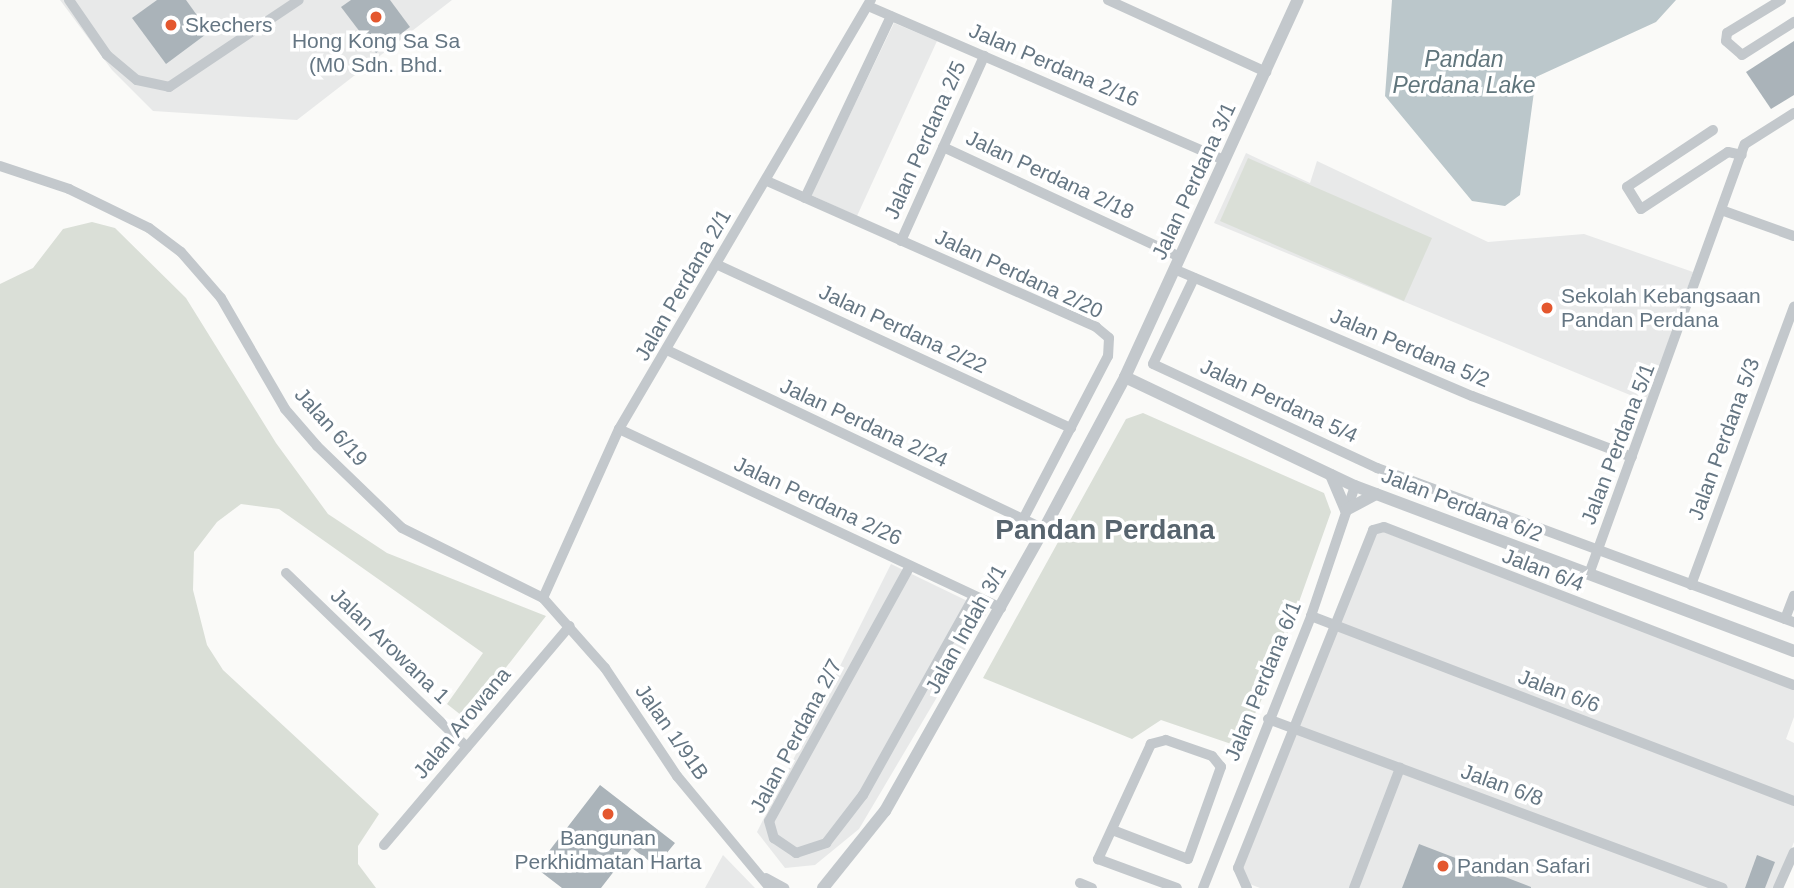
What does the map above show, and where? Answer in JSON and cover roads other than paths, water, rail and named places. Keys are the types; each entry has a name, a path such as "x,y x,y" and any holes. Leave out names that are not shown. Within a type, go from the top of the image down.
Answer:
{"street":[{"path":"69,0 90,32 137,80 169,87 299,0"},
{"path":"1108,0 1266,72"},
{"name":"Jalan Perdana 3/1","path":"1125,377 1298,0"},
{"path":"1782,0 1727,33 1726,41 1742,55 1794,22"},
{"name":"Jalan Perdana 2/16","path":"869,3 891,16 1224,160"},
{"name":"Jalan Perdana 2/1","path":"543,597 619,429 668,351 869,3"},
{"path":"805,198 891,16"},
{"name":"Jalan Perdana 2/5","path":"901,241 984,56"},
{"name":"Jalan Perdana 5/1","path":"1589,574 1724,211 1745,144 1794,113"},
{"path":"1713,130 1627,187 1641,209 1728,152 1742,155"},
{"name":"Jalan Perdana 2/18","path":"943,147 1177,263"},
{"path":"1720,157 1737,169"},
{"name":"Jalan 6/19","path":"0,166 32,173 149,228 181,252 221,298 285,409 401,528 543,597"},
{"name":"Jalan Perdana 2/20","path":"767,181 1096,327 1109,338 1108,356 1023,519"},
{"path":"1724,211 1794,236"},
{"name":"Jalan Perdana 5/2","path":"1177,263 1194,278 1472,397 1632,457"},
{"name":"Jalan Perdana 2/22","path":"718,265 1071,428"},
{"name":"Jalan Perdana 5/4","path":"1194,278 1153,365 1377,468 1597,553 1790,621"},
{"name":"Jalan Perdana 5/3","path":"1691,585 1794,306"},
{"name":"Jalan Perdana 2/24","path":"668,351 1044,529"},
{"name":"Jalan Perdana 6/2","path":"1125,377 1355,486 1794,650"},
{"name":"Jalan Indah 3/1","path":"824,888 885,811 1001,608 1125,377"},
{"name":"Jalan Perdana 2/26","path":"619,429 1001,608"},
{"path":"1330,474 1346,510 1376,494"},
{"name":"Jalan Perdana 6/1","path":"1203,888 1311,615 1355,486"},
{"name":"Jalan 6/4","path":"1335,624 1373,530 1384,527 1794,685"},
{"name":"Jalan Perdana 2/7","path":"910,566 769,821 774,838 796,853 826,843 863,794 974,596"},
{"name":"Jalan Arowana 1","path":"286,573 467,747"},
{"path":"1790,621 1794,596"},
{"name":"Jalan 1/91B","path":"543,597 605,668 677,776 770,888"},
{"name":"Jalan 6/6","path":"1311,615 1794,801"},
{"path":"1247,888 1238,868 1296,730 1335,624"},
{"name":"Jalan Arowana","path":"384,845 570,626"},
{"name":"Jalan 6/8","path":"1268,719 1723,888"},
{"path":"1115,831 1188,859 1222,767 1212,756 1166,740 1151,744 1115,831 1098,859 1177,888"},
{"path":"1354,888 1400,768"},
{"path":"1777,888 1794,852"},
{"path":"761,874 784,888"},
{"path":"1080,883 1092,888"}],"water":[{"name":"Pandan Perdana Lake","path":"1392,0 1676,0 1656,22 1536,77 1520,195 1505,206 1472,201 1385,96"}],"place":[{"name":"Hong Kong Sa Sa (M0 Sdn. Bhd.","path":"376,17"},
{"name":"Skechers","path":"171,25"},
{"name":"Sekolah Kebangsaan Pandan Perdana","path":"1547,308"},
{"name":"Bangunan Perkhidmatan Harta","path":"608,814"},
{"name":"Pandan Safari","path":"1443,866"}],"district":[{"name":"Pandan Perdana","path":"1105,530"}]}
